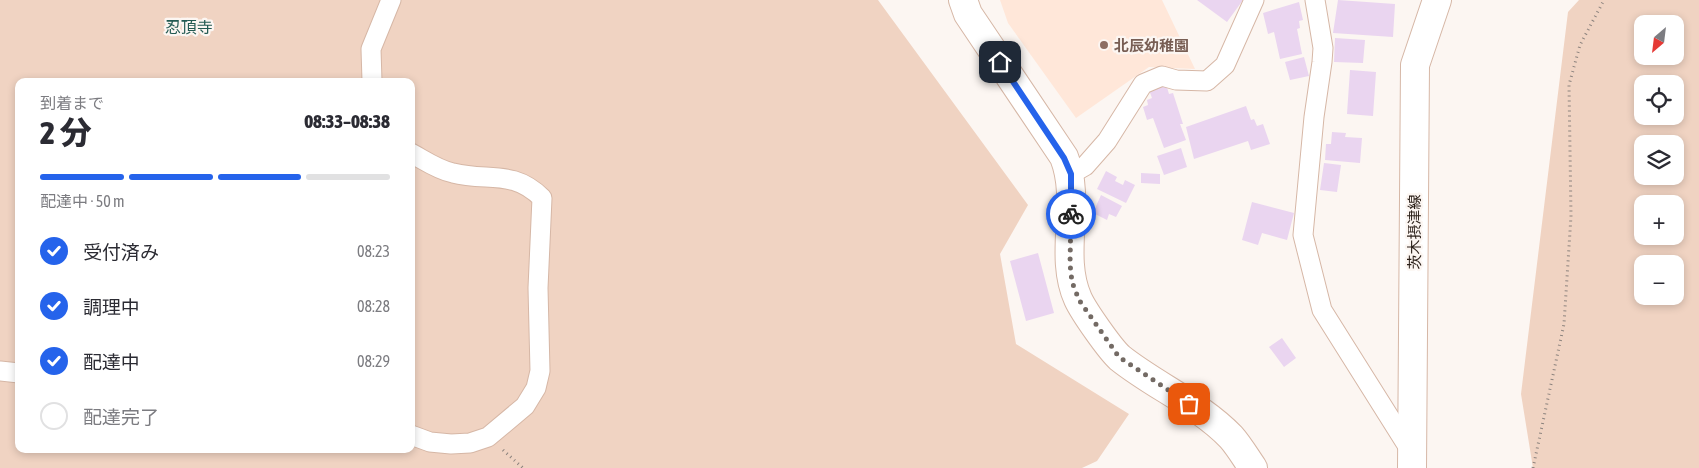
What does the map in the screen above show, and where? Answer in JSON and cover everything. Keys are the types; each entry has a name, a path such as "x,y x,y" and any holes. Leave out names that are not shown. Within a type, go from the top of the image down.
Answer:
{"main road":[{"path":"963,0 968,14 1064,158 1071,174 1070,264 1072,282 1084,308 1119,357 1203,414 1232,438 1253,468"},
{"name":"茨木摂津線","path":"1412,460 1415,65 1437,0"}],"street":[{"path":"372,78 371,49 391,0"},
{"path":"1071,174 1085,166 1107,141 1143,84 1162,76 1176,80 1207,81 1226,66 1254,0"},
{"path":"1315,0 1323,48 1314,117 1303,235 1322,310 1412,460"},
{"path":"415,155 451,173 480,178 500,176 519,180 532,187 542,198 538,288 540,371 536,388 526,406 488,437 470,443 451,444 430,442 415,436"},
{"path":"0,371 15,373"}],"path":[{"path":"1533,468 1564,324 1571,216 1569,85 1580,45 1604,0"}],"shaded area":[{"path":"0,0 878,0 1028,205 1000,254 1016,344 1129,414 1097,461 1082,468 0,468"},
{"name":"北辰幼稚園","path":"1000,0 1162,0 1195,69 1149,67 1076,118 1008,23"},
{"path":"1579,0 1699,0 1699,468 1533,468 1521,394 1568,12"}],"building":[{"path":"1197,0 1243,0 1227,22"},
{"path":"1338,0 1395,4 1393,37 1333,33"},
{"path":"1299,2 1303,20 1299,21 1300,28 1297,29 1302,54 1280,59 1274,32 1268,34 1263,13"},
{"path":"1335,38 1365,40 1363,63 1334,62"},
{"path":"1304,57 1309,76 1290,80 1285,62"},
{"path":"1350,70 1376,72 1373,116 1347,114"},
{"path":"1166,84 1169,94 1173,93 1183,124 1180,124 1186,140 1164,148 1153,118 1147,120 1143,107 1148,105 1147,100 1152,98 1149,90"},
{"path":"1246,106 1251,120 1254,119 1257,126 1263,124 1270,144 1251,150 1248,141 1194,159 1186,127"},
{"path":"1332,132 1346,133 1345,137 1362,138 1360,163 1325,160 1326,144 1331,144"},
{"path":"1181,148 1187,167 1164,175 1157,156"},
{"path":"1324,163 1341,165 1337,192 1320,190"},
{"path":"1106,171 1117,177 1115,181 1123,185 1125,180 1135,185 1126,203 1097,189"},
{"path":"1141,173 1160,174 1160,184 1141,183"},
{"path":"1101,195 1122,206 1116,217 1109,214 1107,220 1093,213"},
{"path":"1252,202 1294,213 1287,240 1262,233 1258,245 1242,240"},
{"path":"1038,253 1054,313 1026,321 1010,261"},
{"path":"1282,338 1296,358 1284,367 1269,347"}],"way so far":[{"path":"1071,214 1070,264 1072,282 1079,300 1088,315 1119,357 1189,404"}],"place":[{"name":"北辰幼稚園","path":"1104,45"}],"district":[{"name":"忍頂寺","path":"189,27"}],"route":[{"path":"1000,62 1064,158 1071,174 1071,214"}]}
